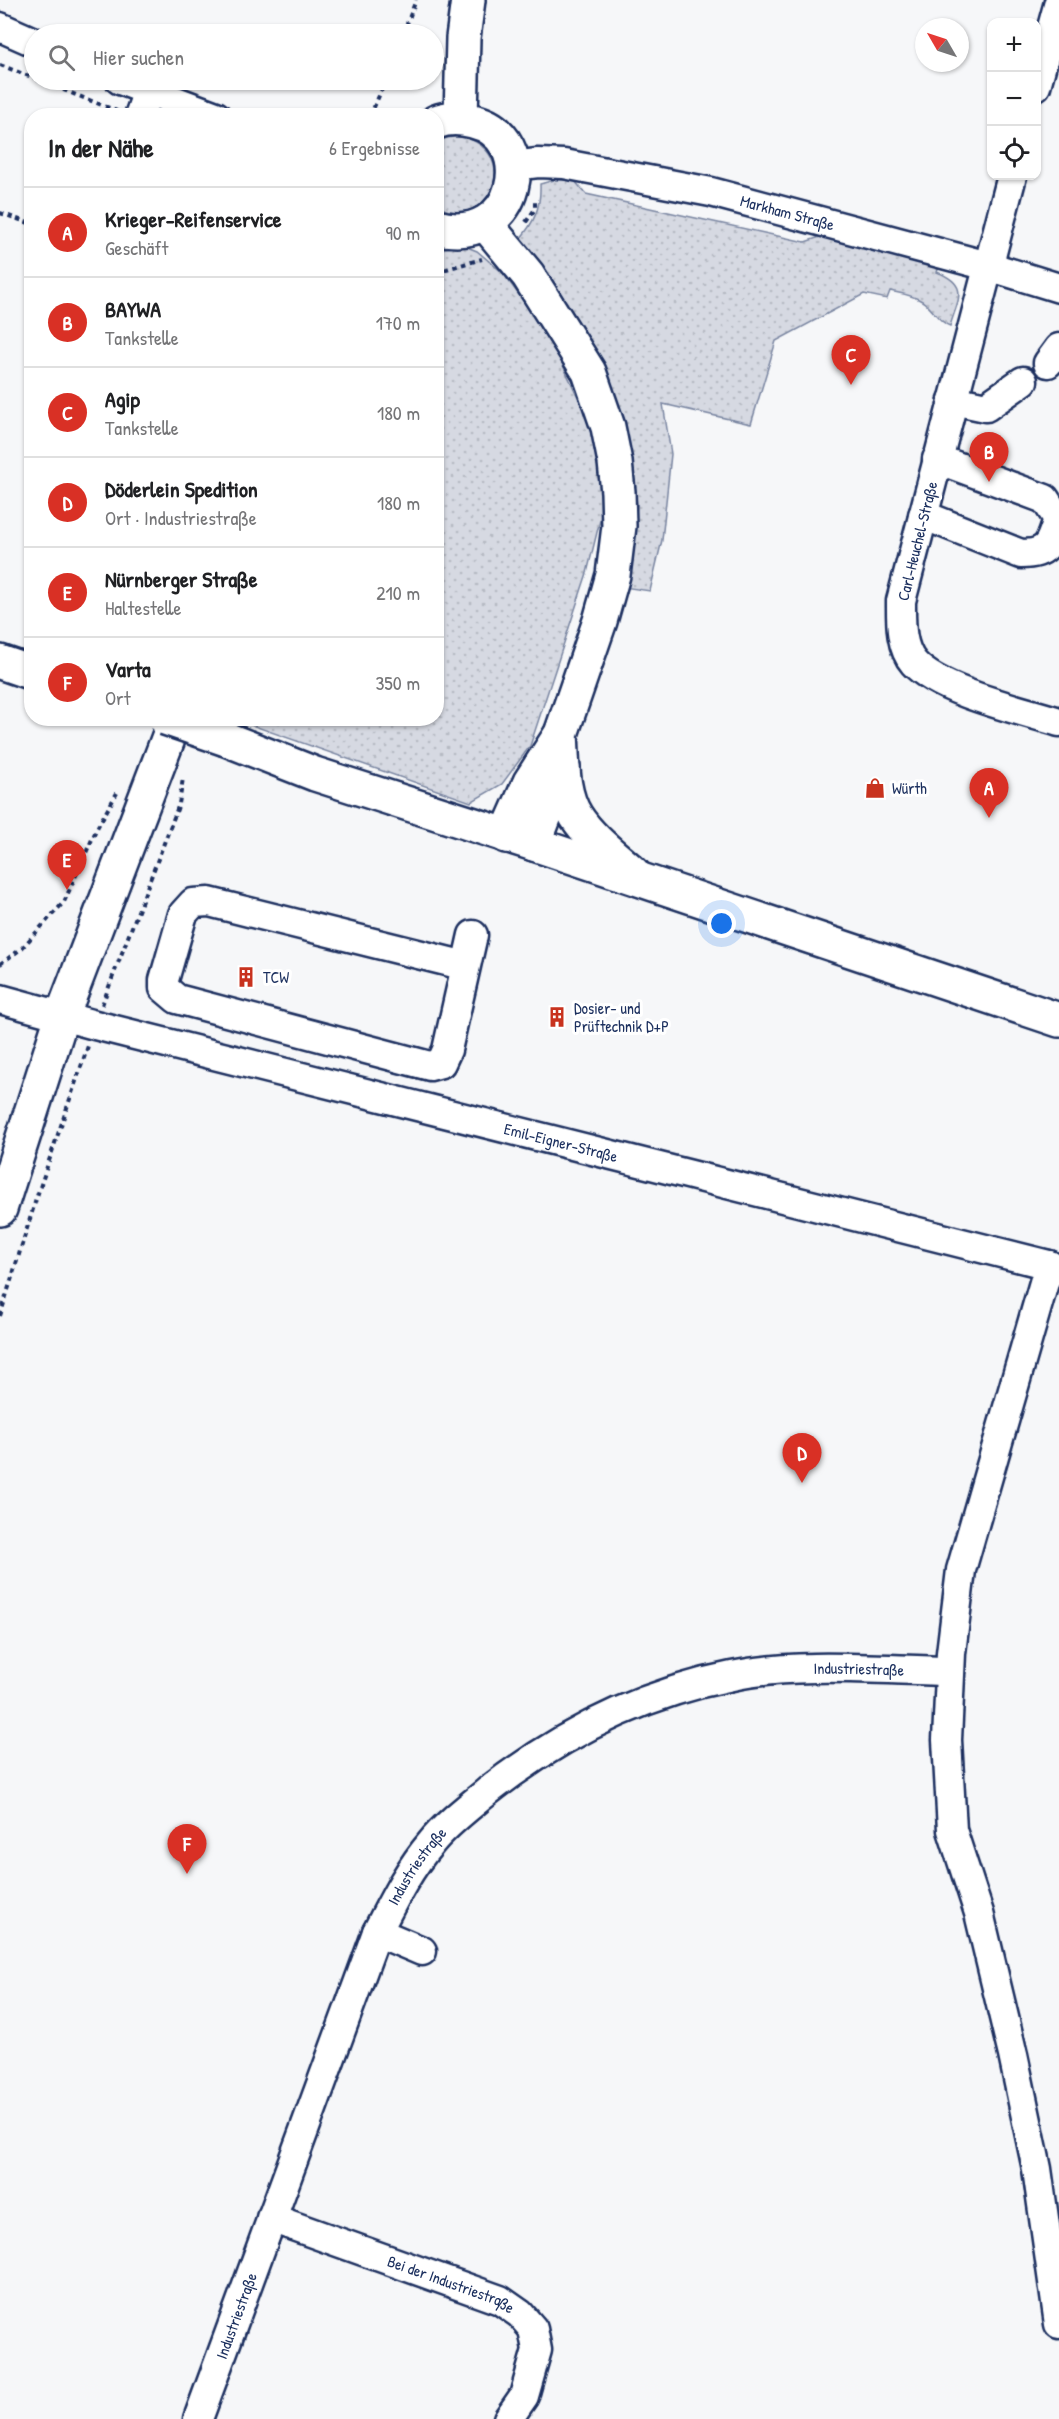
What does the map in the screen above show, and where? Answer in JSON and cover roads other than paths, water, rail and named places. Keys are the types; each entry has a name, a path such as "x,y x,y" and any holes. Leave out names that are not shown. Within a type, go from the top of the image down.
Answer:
{"main road":[{"path":"444,229 470,230 485,223 499,213 508,199 513,183 513,166 507,148 496,133 480,122 449,120 468,0"},
{"path":"485,223 528,275 589,372 608,427 615,462 619,526 613,575 600,621 561,734 530,782 520,840"},
{"path":"0,662 24,670"},
{"path":"0,1209 62,1016 169,778 175,726"},
{"path":"188,726 315,774 1059,1020"},
{"path":"561,734 566,792 576,816 599,842 641,880"},
{"path":"520,840 563,768"}],"street":[{"path":"1040,72 1059,2"},
{"path":"0,27 24,38"},
{"path":"126,90 135,106 151,108"},
{"name":"Markham Straße","path":"513,166 538,163 564,164 711,192 988,266 1059,288"},
{"name":"Carl-Heuchel-Straße","path":"1011,180 901,602 901,634 914,662 938,681 1059,722"},
{"path":"953,399 986,407 1023,381"},
{"path":"923,515 1021,554 1038,554 1049,545 1059,519 1045,499 937,459"},
{"path":"466,966 209,902 193,903 183,914 164,980 164,988 177,999 430,1066 441,1063 447,1050 466,966 473,935"},
{"name":"Emil-Eigner-Straße","path":"0,999 1054,1268"},
{"path":"291,1075 302,1032"},
{"path":"1054,1268 961,1570 950,1671 947,1740 952,1830 979,1913 1013,2055 1037,2169 1059,2324"},
{"name":"Industriestraße","path":"198,2419 377,1932 408,1873 432,1841 466,1809 524,1763 588,1725 657,1694 734,1675 802,1669 950,1671"},
{"path":"377,1932 422,1951"},
{"name":"Bei der Industriestraße","path":"271,2218 500,2300 520,2314 533,2329 537,2350 524,2396 508,2419"}],"place":[{"name":"Agip","path":"851,385"},
{"name":"BAYWA","path":"989,482"},
{"name":"Würth","path":"875,788"},
{"name":"Krieger-Reifenservice","path":"989,818"},
{"name":"Nürnberger Straße","path":"67,890"},
{"name":"TCW","path":"246,977"},
{"name":"Dosier- und Prüftechnik D+P","path":"557,1017"},
{"name":"Döderlein Spedition","path":"802,1483"},
{"name":"Varta","path":"187,1874"}]}
